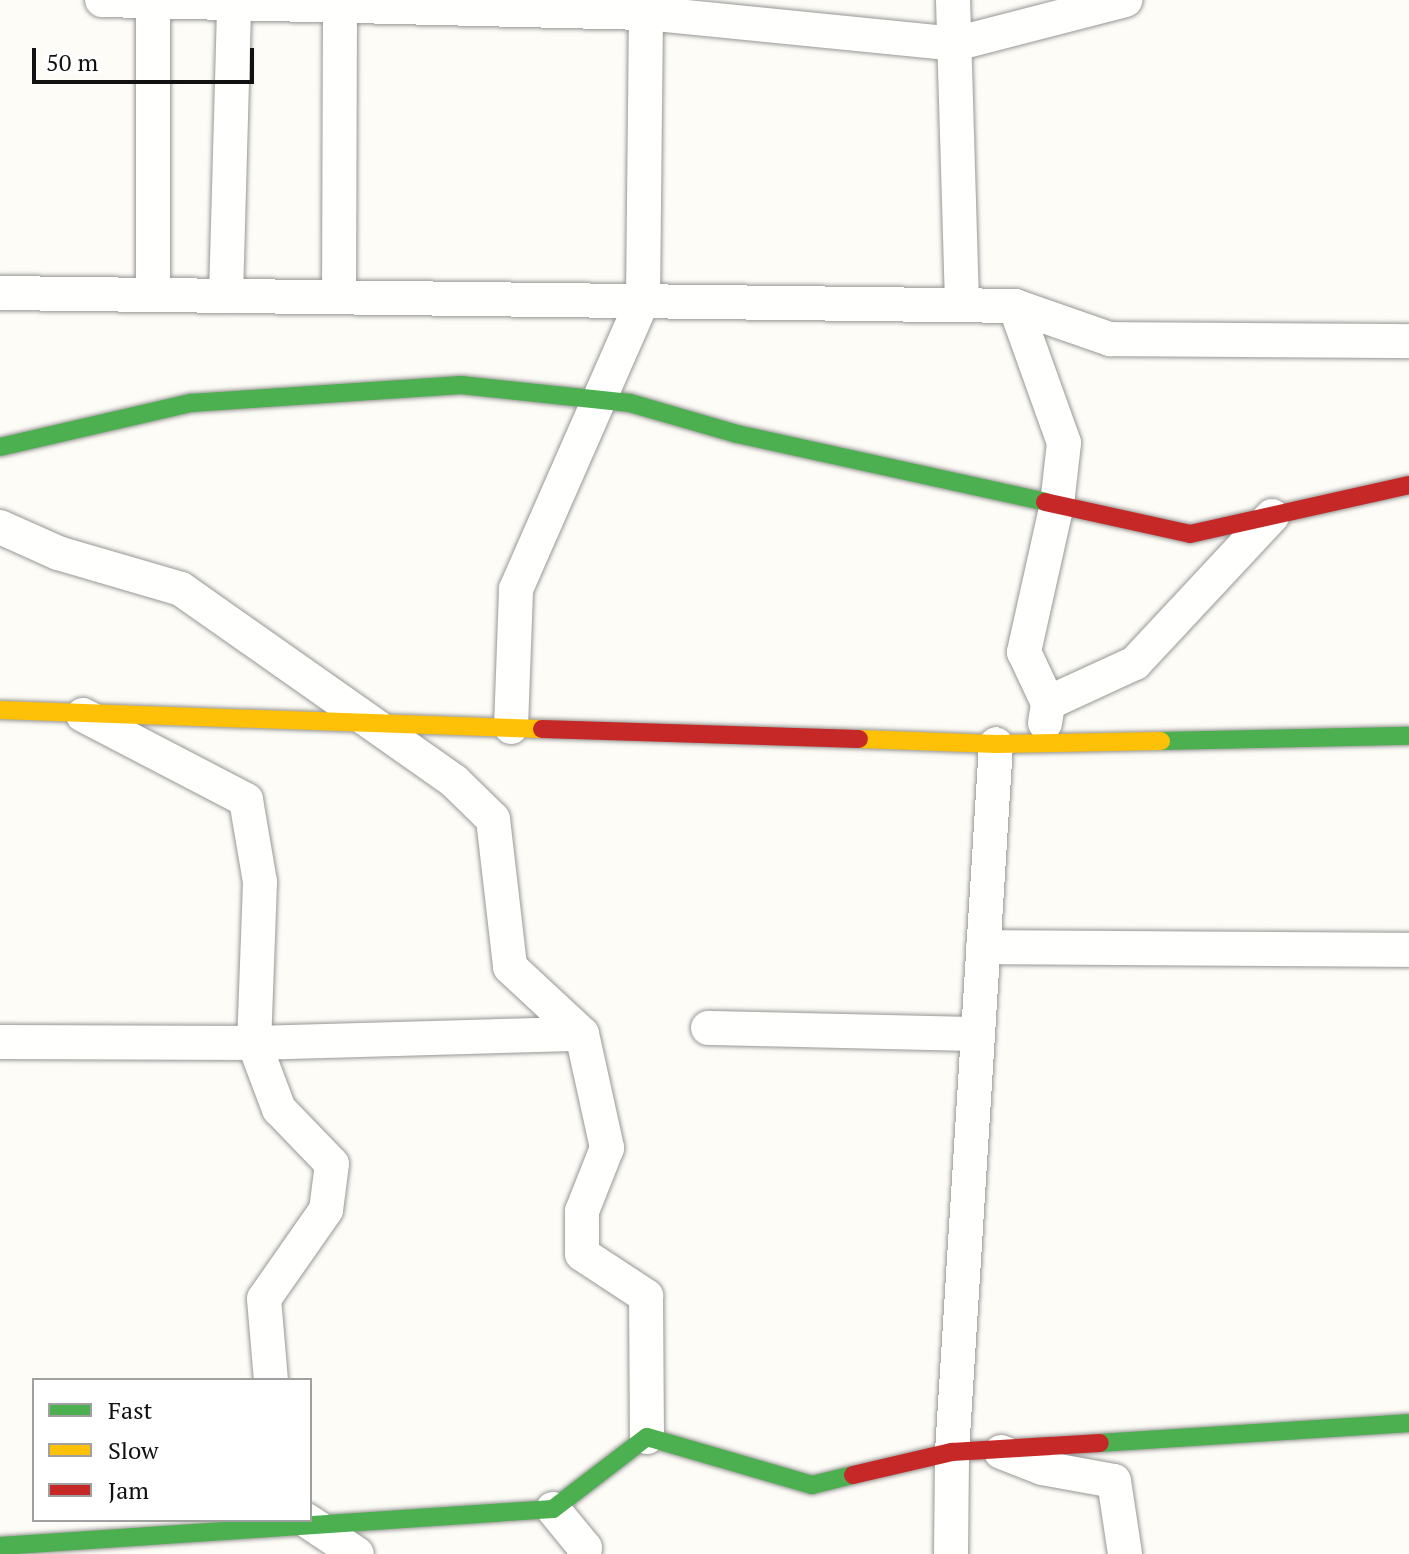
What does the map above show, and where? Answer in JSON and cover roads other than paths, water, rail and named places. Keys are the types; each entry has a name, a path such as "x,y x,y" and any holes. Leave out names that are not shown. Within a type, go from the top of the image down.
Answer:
{"street":[{"path":"102,0 340,6 430,4 646,13 955,44 1125,0"},
{"path":"953,0 962,305"},
{"path":"153,1 153,295"},
{"path":"226,296 234,3"},
{"path":"339,296 340,6"},
{"path":"511,727 516,589 643,299 646,13"},
{"path":"0,293 1015,306 1110,339 1409,341"},
{"path":"1015,306 1064,443 1057,504 1024,652 1048,703 1042,743"},
{"path":"0,447 191,403 461,385 598,400 1190,534 1409,485"},
{"path":"1048,703 1135,663 1272,516"},
{"path":"0,527 58,553 181,589 454,781 493,819 510,967 582,1034 607,1148 582,1211 582,1254 646,1296 647,1437"},
{"path":"0,710 996,744 1409,736"},
{"path":"79,713 246,800 260,882 254,1043 279,1109 332,1164 326,1210 264,1299 271,1378"},
{"path":"951,1554 952,1452 996,744"},
{"path":"983,947 1409,950"},
{"path":"708,1028 978,1034"},
{"path":"0,1042 254,1043 582,1034"},
{"path":"647,1437 812,1485 952,1452 1409,1423"},
{"path":"312,1522 553,1509 647,1437"},
{"path":"994,1449 1042,1468 1114,1481 1125,1554"},
{"path":"553,1509 585,1548 584,1554"},
{"path":"0,1546 306,1522 357,1554"}]}
